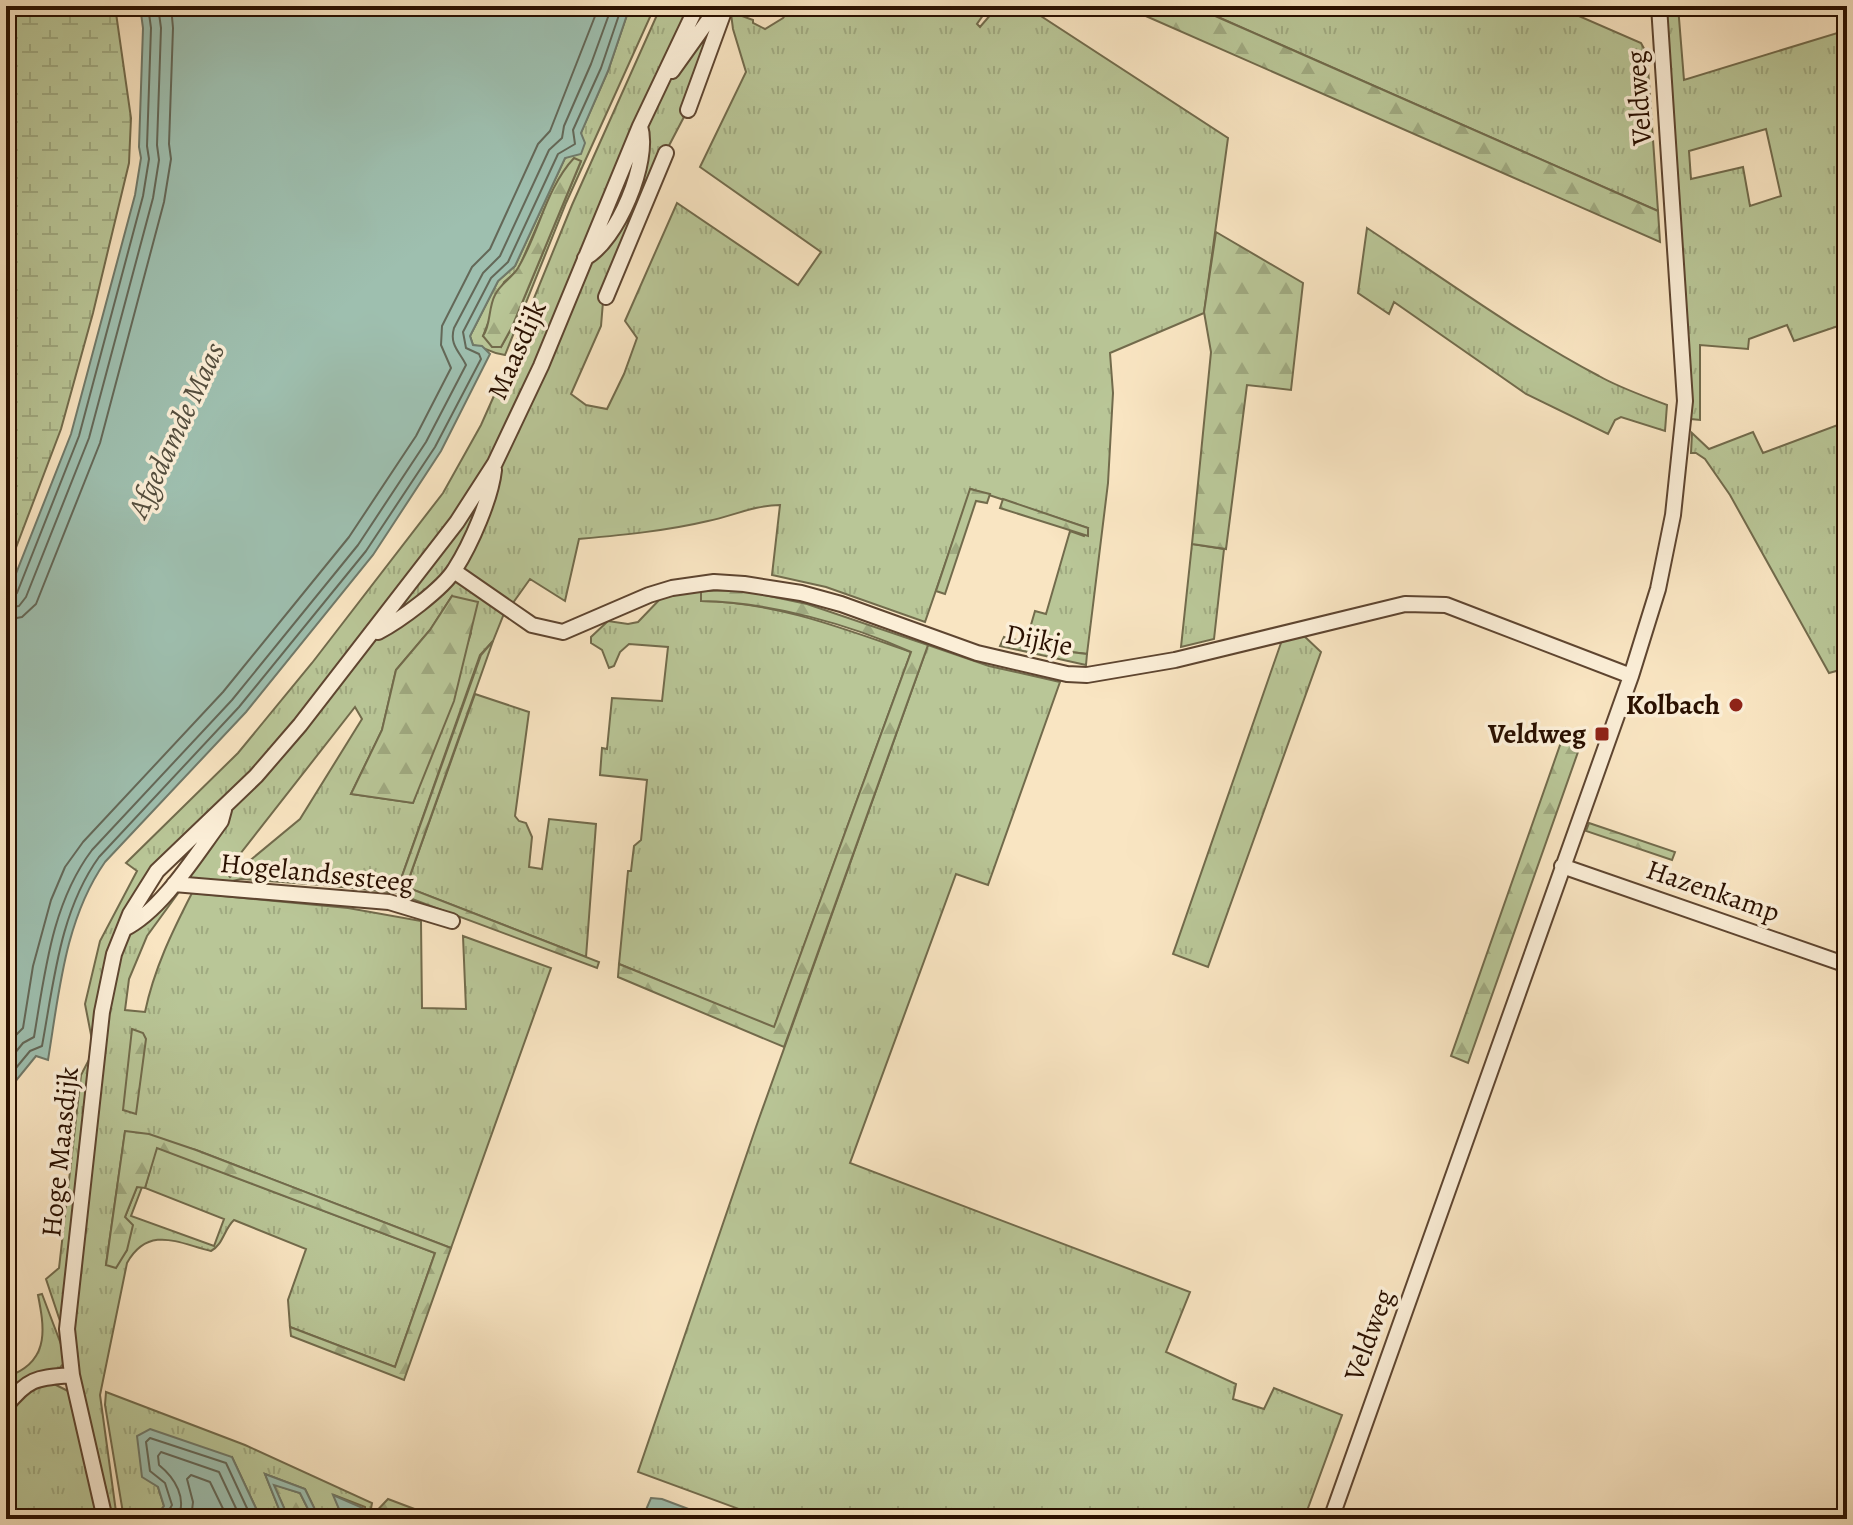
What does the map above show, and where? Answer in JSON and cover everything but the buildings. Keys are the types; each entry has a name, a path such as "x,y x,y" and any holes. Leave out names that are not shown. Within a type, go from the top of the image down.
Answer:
{"street":[{"name":"Maasdijk","path":"124,929 157,871 274,756 371,636 457,522 495,463 541,366 640,126 697,6"},
{"name":"Veldweg","path":"1331,1519 1631,676 1658,589 1673,515 1685,401 1659,6"},
{"name":"Maasdijk","path":"665,74 675,69 718,11"},
{"name":"Maasdijk","path":"688,110 718,11"},
{"name":"Maasdijk","path":"584,258 597,251 627,203 645,141 640,126"},
{"path":"606,297 666,153"},
{"path":"627,203 642,208"},
{"name":"Maasdijk","path":"371,636 406,614 454,571 493,482 495,463"},
{"name":"Dijkje","path":"454,571 532,625 563,632 672,588 714,582 744,584 787,590 841,604 977,653 1067,674 1087,675 1175,660 1386,608 1424,603 1446,605 1631,676"},
{"name":"Maasdijk","path":"174,884 221,821 225,806"},
{"name":"Hazenkamp","path":"1562,866 1847,965"},
{"path":"124,929 135,924 174,884"},
{"name":"Hogelandsesteeg","path":"174,884 389,902 452,921"},
{"name":"Hoge Maasdijk","path":"105,1519 72,1375 67,1329 99,1038 109,974 124,929"},
{"path":"6,1406 24,1386 37,1378 72,1375"}],"green space":[{"path":"6,6 115,6 131,118 129,163 93,313 61,429 6,574"},
{"path":"630,6 655,6 566,203 505,355 473,345 470,336 498,281 515,266 565,158 571,155 608,71","holes":["581,161 501,347 483,336 504,282 518,270 550,196"]},
{"path":"661,6 691,6 591,229 505,434 453,519 254,774 175,848 117,934 62,1327 46,1279 59,1268 81,1075 94,1050 85,1004 100,941 137,871 126,863 238,753 443,493 481,425 572,205"},
{"path":"730,6 742,6 739,15 765,29 783,18 792,6 1017,6 986,11 977,24 980,27 992,13 1030,9 1228,138 1204,313 1110,353 1113,393 1108,483 1087,654 1026,642 1035,611 1046,614 1070,531 1084,536 1088,528 971,489 925,622 826,587 772,575 780,505 676,527 579,539 565,601 530,579 510,607 463,569 499,466 587,262 631,208 636,211 603,302 601,326 571,394 586,405 607,409 624,374 637,338 625,321 677,203 798,285 821,252 700,167 746,72 733,29"},
{"path":"1123,6 1193,6 1658,211 1660,242"},
{"path":"1193,6 1556,6 1641,43 1647,54 1658,211"},
{"path":"1664,6 1678,6 1684,80 1847,30 1847,340 1841,325 1794,341 1787,325 1749,339 1748,349 1700,345 1700,420 1691,419","holes":["1766,129 1781,196 1750,206 1743,167 1691,179 1689,151"]},
{"path":"714,19 686,113 640,201 635,200 647,122 668,79"},
{"path":"574,158 581,161 512,327 501,347 492,347 483,336 493,300 518,268 556,183"},
{"path":"1367,228 1569,359 1615,384 1667,405 1665,431 1621,417 1615,420 1608,434 1526,394 1394,302 1389,314 1358,293"},
{"path":"1216,232 1303,283 1291,390 1247,385 1226,549 1192,544 1211,352 1204,312"},
{"path":"1843,423 1847,434 1847,668 1829,673 1730,495 1705,459 1691,453 1692,433 1709,449 1753,432 1763,453"},
{"path":"488,483 458,553 442,575 387,624"},
{"path":"970,489 990,494 987,503 976,501 945,594 936,591"},
{"path":"1003,499 1088,528 1088,536 1000,508"},
{"path":"1192,544 1224,549 1214,639 1181,647"},
{"path":"453,581 462,581 505,611 493,641 480,655 396,893 241,879 220,884 181,881 230,807 373,642","holes":["452,596 471,633 413,803 351,794 382,730 396,670 430,630","355,707 362,719 300,819 230,877 226,872"]},
{"path":"741,590 807,604 928,645 784,1047 618,977 619,964 774,1027 911,652 862,632 808,616 754,605 701,601 701,591"},
{"path":"701,591 701,601 782,611 911,652 774,1028 619,964 628,871 631,871 634,846 641,840 647,780 600,775 602,748 607,749 612,698 662,701 668,647 629,644 620,652 614,666 609,668 602,650 591,643 591,637 608,621 638,622 662,597"},
{"path":"452,596 478,602 454,701 413,803 351,794 382,730 396,670 430,630"},
{"path":"1303,635 1321,652 1208,967 1173,954 1282,640"},
{"path":"1004,637 1087,654 1086,665 1000,646"},
{"path":"493,641 406,887 599,962 597,968 396,893 481,655"},
{"path":"928,645 989,666 1060,682 988,885 956,874 850,1163 1190,1292 1166,1352 1236,1384 1233,1399 1264,1409 1274,1388 1342,1415 1304,1519 766,1519 638,1472 756,1127"},
{"path":"475,694 529,712 515,816 526,823 532,837 529,867 542,869 549,819 596,824 586,957 406,887"},
{"path":"1566,728 1584,735 1468,1063 1451,1056"},
{"path":"1589,823 1675,852 1672,860 1586,831"},
{"path":"179,892 147,936 129,979 125,1010 145,1012 159,966 192,893 348,908 421,921 422,1008 466,1009 463,936 551,968 451,1248 196,1150 125,1132 106,1265 118,1262 127,1250 125,1217 137,1187 142,1187 131,1216 214,1246 224,1219 145,1188 156,1147 435,1253 395,1367 290,1327 288,1300 306,1249 234,1220 211,1251 177,1241 155,1240 136,1251 127,1263 100,1395 117,1519 110,1519 83,1402 72,1323 107,1003 125,935 167,894"},
{"path":"132,1029 143,1033 146,1039 136,1114 123,1110"},
{"path":"125,1131 149,1134 196,1150 451,1248 404,1380 291,1336 290,1327 395,1367 435,1253 157,1148 145,1188 137,1187 125,1217 133,1225 127,1250 116,1268 106,1265"},
{"path":"42,1294 62,1347 64,1363 40,1378 10,1383 6,1380 6,1367 14,1374 26,1367 39,1350 43,1329 38,1295"},
{"path":"52,1383 70,1392 99,1519 6,1519 6,1411 26,1389"},
{"path":"106,1392 245,1445 372,1503 370,1514 358,1519 344,1519 365,1510 365,1507 334,1495 339,1509 319,1518 305,1489 265,1474 283,1519 261,1519 232,1457 158,1487 164,1506 154,1519 124,1519 105,1405"},
{"path":"273,1484 300,1493 313,1519 289,1519"},
{"path":"388,1499 441,1519 408,1519 392,1513 383,1519 369,1519"}],"water":[{"name":"Afgedamde Maas","path":"140,6 630,6 608,71 581,133 585,143 581,154 565,158 515,266 498,281 470,336 473,345 482,346 490,354 441,451 373,555 246,712 105,862 72,932 48,1060 36,1056 6,1093 6,599 71,434 135,195 141,158 143,28"},
{"path":"150,1429 232,1457 261,1519 154,1519 164,1506 158,1487 142,1477 137,1436"},
{"path":"265,1474 305,1489 319,1518 339,1509 333,1495 365,1509 344,1519 313,1519 300,1493 274,1485 289,1519 283,1519"},
{"path":"651,1498 662,1499 715,1519 642,1519"}],"place":[{"name":"Kolbach","path":"1736,705"},
{"name":"Veldweg","path":"1602,734"}]}
